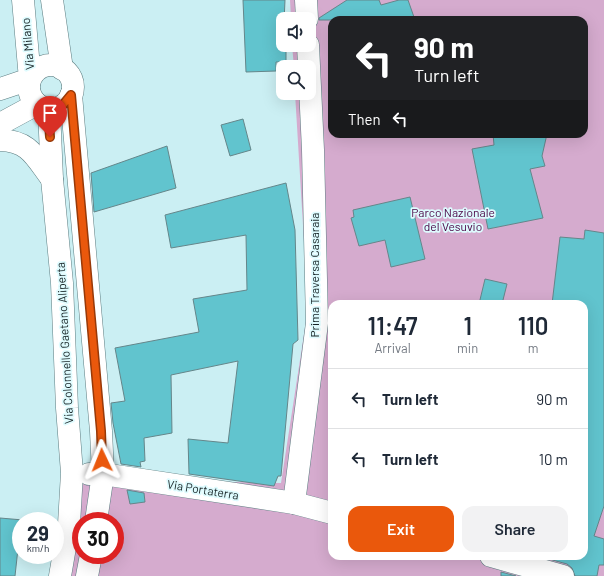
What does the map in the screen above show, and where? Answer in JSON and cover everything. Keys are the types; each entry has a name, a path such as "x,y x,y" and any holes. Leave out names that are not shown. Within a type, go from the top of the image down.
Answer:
{"street":[{"name":"Via Milano","path":"0,89 30,79 23,0"},
{"path":"52,0 62,69"},
{"path":"306,0 307,12"},
{"name":"Prima Traversa Casaraia","path":"294,504 317,323 313,150 308,52"},
{"path":"43,107 30,92 30,79 44,67 56,66 62,69 70,78 72,83 71,95 101,431 103,474 97,512"},
{"path":"0,124 43,107 62,106 71,95"},
{"name":"Via Colonnello Gaetano Aliperta","path":"43,107 52,179 62,283 67,408 72,473 69,524 60,576"},
{"path":"0,140 12,140 26,146 52,179"},
{"name":"Via Portaterra","path":"72,473 103,474 294,504 328,512"},
{"path":"505,560 563,576"},
{"path":"87,576 89,564"}],"green space":[{"name":"Parco Nazionale del Vesuvio","path":"290,0 604,0 604,576 51,576 53,564 64,564 64,512 59,512 64,478 281,483 308,308 295,100 316,100 316,60 293,60 293,52 316,52 316,12 291,12"}],"building":[{"path":"243,0 285,0 284,12 276,12 276,52 286,52 286,60 276,60 276,71 246,72"},
{"path":"347,0 379,0 381,5 399,0 408,0 414,16 328,16 328,20 319,20 319,18"},
{"path":"243,119 251,150 230,156 221,125"},
{"path":"493,138 546,138 542,156 545,166 530,169 543,218 488,229 472,149 494,145"},
{"path":"167,146 176,188 94,212 91,173"},
{"path":"286,183 295,230 298,340 293,344 281,476 278,476 274,486 189,474 188,439 228,443 238,361 171,375 172,433 144,438 145,461 140,462 141,467 121,464 113,423 111,403 125,401 115,348 199,332 193,299 247,290 246,235 171,248 165,215"},
{"path":"410,197 425,259 391,267 385,240 359,246 351,218 354,217 353,210"},
{"path":"585,230 604,233 604,506 594,536 604,539 604,565 599,565 597,576 575,576 572,568 567,564 552,560 588,560 588,300 552,300 560,237 584,239"},
{"path":"485,279 507,284 503,300 480,300"},
{"path":"127,490 144,493 145,502 130,504"},
{"path":"0,518 12,519 12,564 16,564 15,576 0,576"},
{"path":"501,572 516,576 501,576"}],"route":[{"path":"50,137 48,109 56,109 62,106 67,102 71,95 88,299 101,431 102,460"}]}
